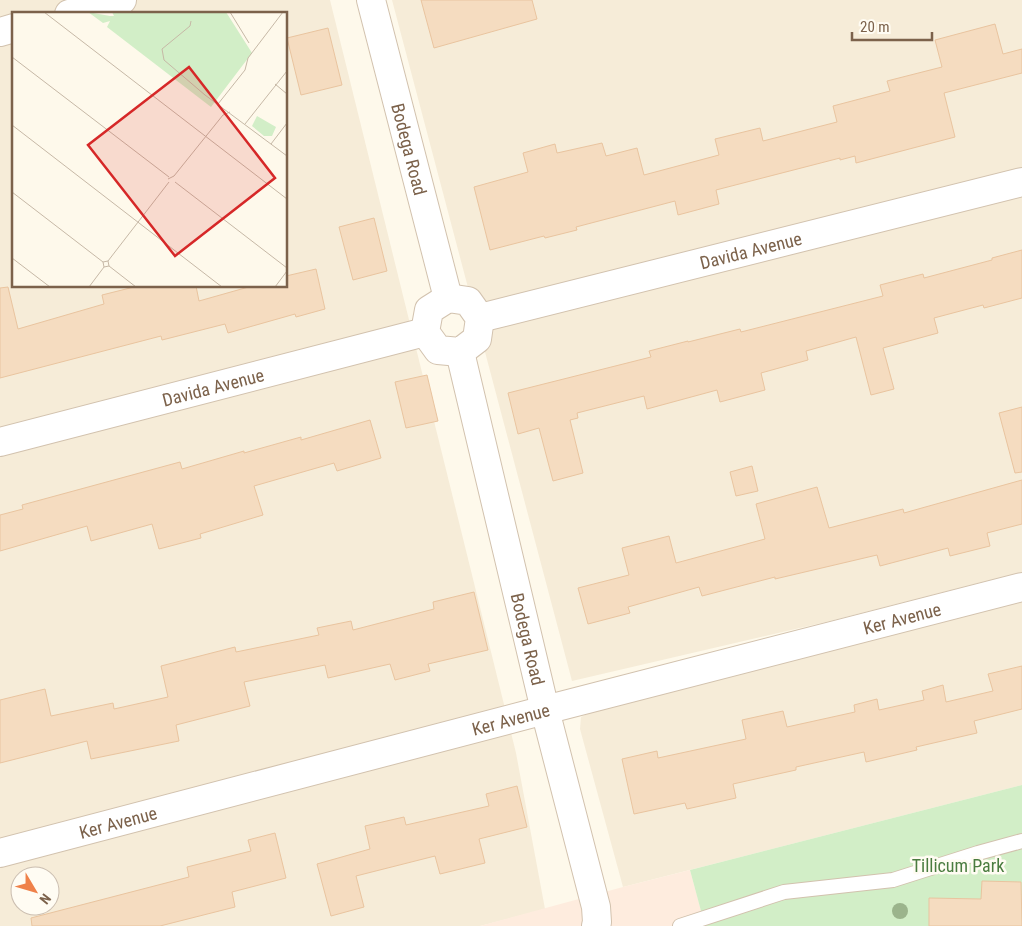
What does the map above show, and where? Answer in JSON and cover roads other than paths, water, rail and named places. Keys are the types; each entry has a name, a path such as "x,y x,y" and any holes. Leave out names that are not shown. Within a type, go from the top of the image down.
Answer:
{"street":[{"path":"77,12 122,0"},
{"name":"Bodega Road","path":"372,0 448,298"},
{"name":"Davida Avenue","path":"480,318 1022,182"},
{"path":"448,298 468,301 480,318 477,339 460,352 438,350 425,332 429,310 448,298"},
{"name":"Davida Avenue","path":"0,442 425,332"},
{"name":"Bodega Road","path":"460,352 545,710 596,907 598,922 596,926"},
{"name":"Ker Avenue","path":"0,853 1022,587"}],"lane":[{"path":"680,926 784,892 892,880 1022,841"}],"park label":[{"name":"Tillicum Park","path":"958,865"}]}
